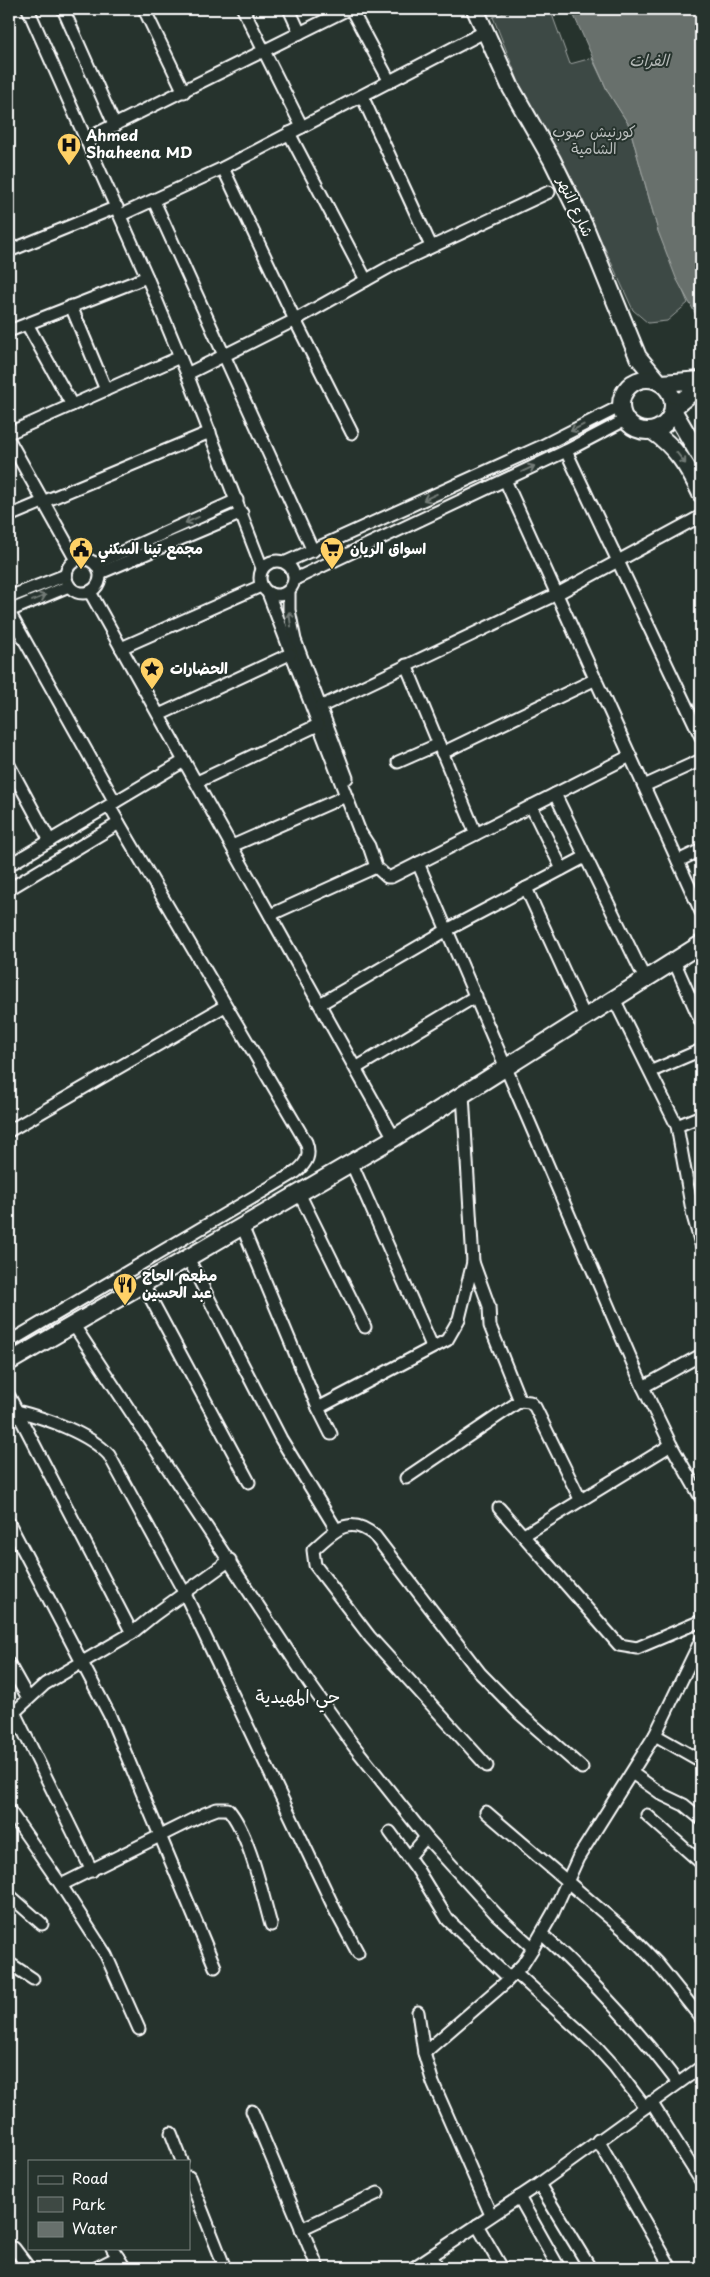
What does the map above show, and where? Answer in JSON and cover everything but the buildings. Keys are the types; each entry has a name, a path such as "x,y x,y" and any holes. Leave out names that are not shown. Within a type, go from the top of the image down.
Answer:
{"street":[{"path":"28,9 119,211 187,374 262,568 260,577 360,832 369,846"},
{"path":"63,9 116,126"},
{"path":"144,9 184,92"},
{"path":"243,9 302,127"},
{"path":"289,9 300,33"},
{"path":"86,139 116,126 349,9 390,82"},
{"name":"شارع النهر","path":"475,9 508,82 552,160 585,228 638,356 660,382"},
{"path":"9,251 119,211 154,201 223,168 486,31"},
{"path":"362,96 431,246"},
{"path":"289,133 366,280"},
{"path":"223,168 295,320 352,433"},
{"path":"187,374 295,320 431,246 549,192"},
{"path":"154,201 313,551"},
{"path":"9,331 147,277"},
{"path":"71,306 106,390"},
{"path":"26,324 72,405"},
{"path":"638,356 622,396 623,413 637,429 652,431 664,425 673,409 701,385"},
{"path":"9,433 180,357"},
{"path":"627,387 642,379 686,383 701,380"},
{"path":"660,382 671,394 673,409 701,458"},
{"path":"262,568 274,561 286,562 313,551 542,446 623,413"},
{"path":"294,580 566,451 623,413"},
{"path":"652,431 680,456 701,494"},
{"path":"9,516 210,432"},
{"path":"9,440 76,560"},
{"path":"566,451 701,737"},
{"path":"505,480 701,912"},
{"path":"98,568 237,500"},
{"path":"98,568 242,513"},
{"path":"320,707 557,594 701,516"},
{"path":"86,559 98,568 98,584 90,592 79,592 67,580 67,569 76,560 86,559"},
{"path":"286,562 292,568 294,580 289,591 289,610 293,635 366,829 376,867 382,875 391,876 630,756"},
{"path":"9,597 67,580"},
{"path":"9,1342 301,1168 306,1162 309,1148 119,823 112,804 9,611 67,580"},
{"path":"265,589 278,596 289,591"},
{"path":"122,648 265,589"},
{"path":"90,592 394,1138"},
{"path":"159,715 290,654"},
{"path":"406,665 476,834"},
{"path":"398,762 441,748 596,679"},
{"path":"196,782 318,725"},
{"path":"644,786 701,760"},
{"path":"9,865 184,761"},
{"path":"9,765 50,841"},
{"path":"556,794 645,979"},
{"path":"232,846 346,796"},
{"path":"531,806 562,869"},
{"path":"9,889 119,823"},
{"path":"678,861 701,850"},
{"path":"320,1004 447,930 585,856"},
{"path":"418,863 643,1386 671,1445 701,1498"},
{"path":"270,915 376,867"},
{"path":"526,888 586,1017"},
{"path":"9,1362 394,1138 701,944"},
{"path":"674,961 701,1022"},
{"path":"356,1068 476,996"},
{"path":"614,999 652,1071 677,1126 692,1216 701,1244"},
{"path":"9,1131 225,1006"},
{"path":"652,1071 701,1050"},
{"path":"463,1094 473,1262 489,1306 490,1326 520,1400"},
{"path":"677,1126 701,1116"},
{"path":"351,1162 432,1346"},
{"path":"299,1193 365,1327"},
{"path":"256,1196 265,1212"},
{"path":"242,1226 318,1408 331,1434"},
{"path":"188,1258 281,1439 336,1529"},
{"path":"318,1408 432,1346 447,1340 458,1319 473,1262"},
{"path":"143,1284 249,1482"},
{"path":"73,1324 347,1738 426,1837 496,1914 534,1948"},
{"path":"643,1386 701,1355"},
{"path":"9,1396 132,1633"},
{"path":"406,1478 520,1400 530,1402 535,1407 580,1499"},
{"path":"17,1411 42,1417 94,1441 109,1455 184,1592 336,1912 358,1953"},
{"path":"524,1535 671,1445"},
{"path":"499,1508 619,1645 637,1648 701,1621"},
{"path":"9,1523 110,1716 215,1967"},
{"path":"487,1766 370,1637 315,1565 313,1550 336,1529 360,1526 376,1536 480,1673 519,1713 582,1768"},
{"path":"92,1871 11,1714 45,1684 132,1633 184,1592 230,1560"},
{"path":"424,2052 512,1975 534,1948 560,1899 578,1858 655,1735 701,1640"},
{"path":"9,1664 28,1698"},
{"path":"655,1735 701,1761"},
{"path":"632,1773 663,1795 684,1805 701,1820"},
{"path":"61,1885 92,1871 160,1834 217,1809 228,1808 235,1816 256,1868 271,1925"},
{"path":"9,1810 61,1885 106,1955 138,2029"},
{"path":"486,1812 644,1950 701,2018"},
{"path":"647,1815 701,1863"},
{"path":"390,1832 409,1857 448,1920 595,2045 648,2104 701,2181"},
{"path":"409,1857 426,1837"},
{"path":"9,1895 42,1924"},
{"path":"542,1934 580,1969 624,2015 678,2083"},
{"path":"9,1963 33,1979"},
{"path":"418,2012 424,2052 433,2083 491,2215"},
{"path":"413,2268 539,2184 648,2104 701,2068"},
{"path":"252,2111 318,2268"},
{"path":"171,2133 182,2160"},
{"path":"598,2140 671,2268"},
{"path":"190,2180 225,2268"},
{"path":"539,2184 590,2268"},
{"path":"302,2229 378,2193"},
{"path":"519,2197 559,2268"},
{"path":"477,2225 502,2268"},
{"path":"14,2248 28,2268"},
{"path":"96,2268 115,2253 125,2268"},
{"path":"432,2257 438,2268"}],"green space":[{"name":"كورنيش صوب الشامية","path":"515,9 550,9 570,64 592,58 608,92 629,125 658,231 688,303 667,321 648,323 633,310 579,192 520,85 493,17"}],"water":[{"name":"الفرات","path":"571,9 701,9 701,324 676,278 658,231 629,125 608,92"}],"place":[{"name":"Ahmed Shaheena MD","path":"69,166"},
{"name":"مجمع تينا السكني","path":"81,570"},
{"name":"اسواق الريان","path":"332,570"},
{"name":"الحضارات","path":"152,690"},
{"name":"مطعم الحاج عبد الحسين","path":"125,1306"}],"district":[{"name":"حي المهيدية","path":"298,1697"}]}
